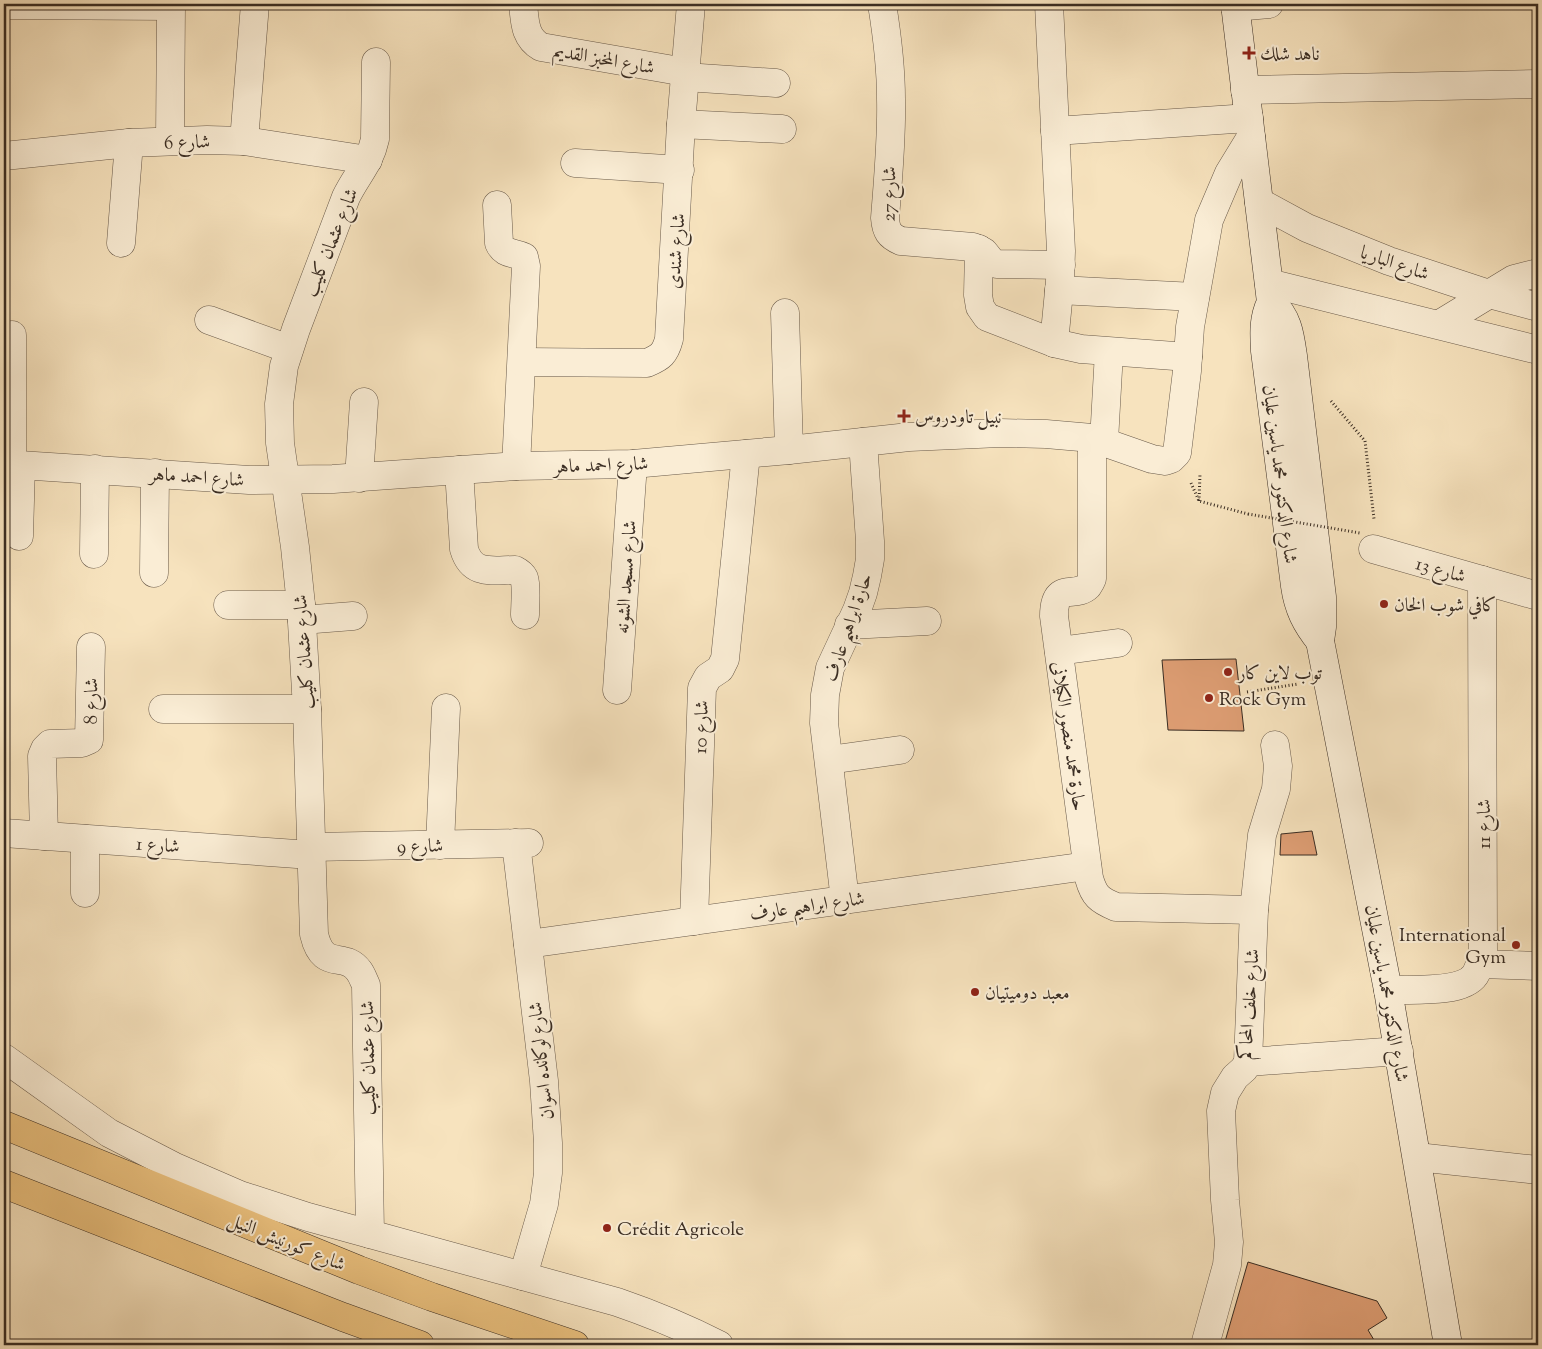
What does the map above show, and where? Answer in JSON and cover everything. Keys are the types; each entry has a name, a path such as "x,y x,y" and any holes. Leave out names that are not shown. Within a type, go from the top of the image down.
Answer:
{"main road":[{"name":"شارع كورنيش النيل","path":"4,1125 359,1270 432,1297 575,1345"},
{"path":"4,1184 343,1317 420,1345"}],"street":[{"path":"244,141 255,4"},
{"name":"شارع المخبز القديم","path":"523,4 528,36 541,47 685,75 776,84"},
{"name":"شارع شندى","path":"522,362 647,363 658,359 666,351 669,339 691,4"},
{"name":"شارع 27","path":"882,4 890,65 891,98 886,228 891,237 901,241 979,249"},
{"path":"1049,4 1056,131 1060,278 1054,343"},
{"path":"1235,5 1269,4"},
{"path":"4,5 171,5 170,141"},
{"name":"شارع الدكتور محمد ياسين عليان","path":"1235,5 1270,292 1288,327 1293,356 1322,597 1320,641 1388,990 1448,1345"},
{"name":"شارع عثمان كليب","path":"370,1234 366,985 359,970 348,962 330,959 322,954 316,945 314,934 307,709 301,613 295,547 280,443 279,404 284,366 289,349 346,196 368,160 375,139 376,62"},
{"path":"1245,90 1538,84"},
{"path":"682,124 782,129"},
{"path":"1056,131 1250,127 1209,220 1190,327 1178,446"},
{"name":"شارع 6","path":"4,156 129,143 244,141 368,160"},
{"path":"121,243 129,143"},
{"path":"575,164 680,170"},
{"name":"شارع الباريا","path":"1259,202 1307,228 1389,261 1490,294 1538,307"},
{"path":"497,205 500,247 507,252 524,257 526,261 516,466"},
{"path":"979,249 992,262 997,264 1060,278 1195,297"},
{"path":"979,249 978,296 980,307 988,317 1054,343 1081,349 1188,358"},
{"path":"1440,324 1514,279 1538,273"},
{"path":"1270,292 1440,324 1538,350"},
{"path":"785,313 789,450"},
{"path":"209,320 289,349"},
{"path":"12,335 12,464 19,536"},
{"name":"حارة محمد منصور الكيلانى","path":"1109,352 1098,440 1092,579 1088,586 1082,590 1068,591 1059,596 1054,606 1058,652 1087,866 1093,892 1103,902 1116,907 1254,910"},
{"path":"359,478 364,402"},
{"name":"شارع احمد ماهر","path":"12,464 249,480 333,480 516,466 633,464 909,437 1000,432 1046,434 1098,440 1152,459 1165,461 1171,459 1178,446"},
{"name":"حارة ابراهيم عارف","path":"845,900 824,723 825,695 830,668 863,593 870,559 863,442"},
{"name":"شارع 10","path":"694,921 702,688 708,677 720,669 725,659 746,454"},
{"name":"شارع مسجد الشونه","path":"617,690 633,464"},
{"path":"94,554 95,470"},
{"path":"459,470 466,558 480,570 515,570 520,572 525,582 525,615"},
{"path":"154,573 155,473"},
{"name":"شارع 13","path":"1369,536 1482,580 1538,596"},
{"name":"شارع 11","path":"1480,964 1483,953 1482,580"},
{"path":"228,605 301,613 353,616"},
{"path":"849,625 927,622"},
{"path":"1058,652 1118,644"},
{"name":"شارع 8","path":"44,836 42,756 44,749 50,744 82,743 89,740 91,647"},
{"path":"163,708 307,709"},
{"path":"440,845 446,708"},
{"name":"شارع خلف المحاكم","path":"1204,1345 1222,1287 1228,1257 1229,1242 1221,1111 1225,1094 1235,1077 1244,1069 1248,1062 1254,910 1262,835 1276,789 1278,766 1275,745"},
{"path":"829,760 900,750"},
{"name":"شارع 1","path":"4,833 311,851"},
{"path":"85,839 85,893"},
{"name":"شارع 9","path":"311,851 522,843"},
{"name":"شارع لوكانده اسوان","path":"522,843 528,944 544,1081 548,1143 548,1174 544,1204 523,1276"},
{"name":"شارع ابراهيم عارف","path":"528,944 1087,866"},
{"path":"1388,990 1447,988 1464,984 1475,976 1480,964 1538,966"},
{"path":"1248,1062 1398,1051"},
{"path":"4,1058 110,1133 173,1166 240,1195 308,1217 617,1302 655,1315 718,1345"},
{"path":"1417,1157 1538,1170"}],"path":[{"path":"1178,446 1199,501 1248,514 1369,536 1365,441 1329,399"},
{"path":"1247,692 1287,686"}],"building":[{"path":"1236,659 1244,731 1168,730 1162,660"},
{"path":"1312,831 1317,855 1280,855 1281,834"},
{"path":"1248,1262 1377,1301 1387,1318 1368,1330 1377,1345 1224,1345"}],"place":[{"name":"ناهد شلك","path":"1249,53"},
{"name":"نبيل تاودروس","path":"904,416"},
{"name":"كافي شوب الخان","path":"1384,604"},
{"name":"توب لاين كار","path":"1228,672"},
{"name":"Rock Gym","path":"1209,698"},
{"name":"International Gym","path":"1516,945"},
{"name":"معبد دوميتيان","path":"975,992"},
{"name":"Crédit Agricole","path":"607,1228"}]}
